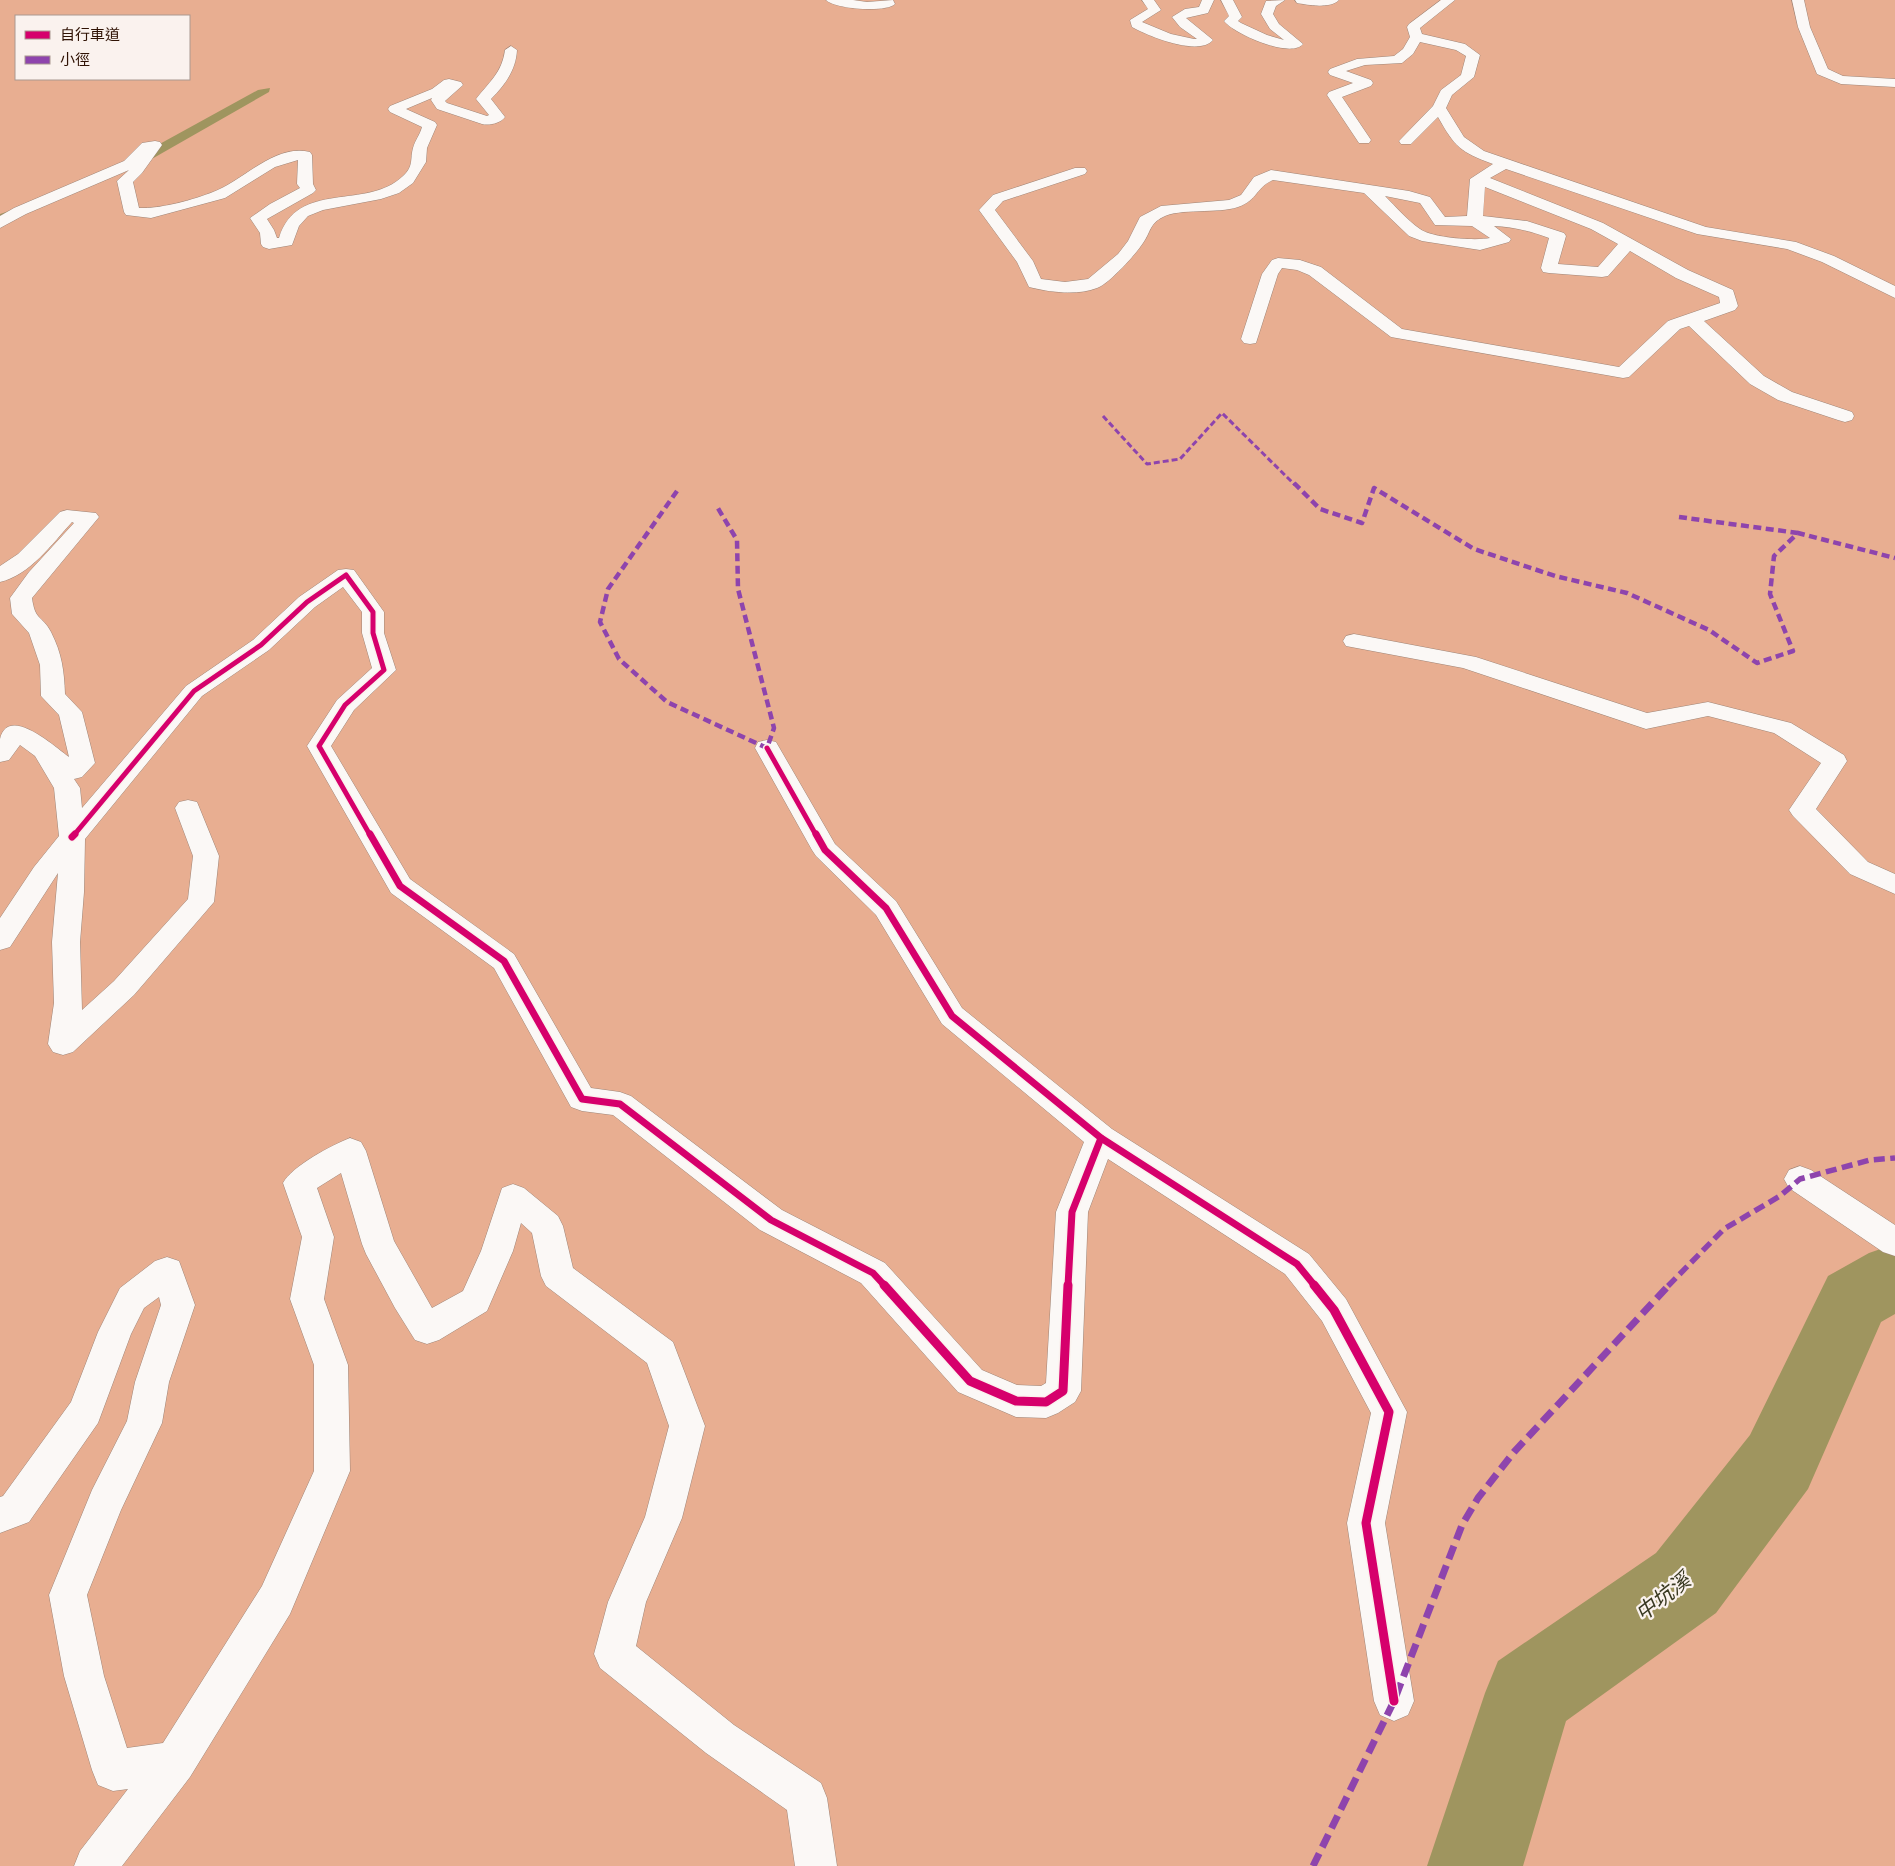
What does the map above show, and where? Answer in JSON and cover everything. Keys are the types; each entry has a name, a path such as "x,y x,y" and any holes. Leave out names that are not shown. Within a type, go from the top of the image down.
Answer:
{"street":[{"path":"833,0 867,6 889,4 887,0"},
{"path":"1148,0 1155,10 1136,20 1136,24 1188,43 1204,42 1207,40 1184,24 1178,17 1189,12 1204,10 1208,0"},
{"path":"1227,0 1236,17 1230,22 1236,26 1280,45 1296,44 1274,26 1267,14 1270,4 1279,0"},
{"path":"1301,0 1312,2 1333,0"},
{"path":"1364,140 1334,95 1366,83 1335,72 1352,63 1371,60 1397,60 1408,52 1416,37 1413,27 1449,0"},
{"path":"1798,0 1804,28 1822,71 1841,80 1895,83"},
{"path":"1406,141 1439,108 1446,94 1467,77 1474,55 1460,46 1416,37"},
{"path":"0,223 20,211 129,164 147,146 155,145 125,181 132,212 151,213 220,195 270,164 291,157 305,156 305,184 308,190 258,218 266,228 270,244 286,242 286,232 302,211 318,206 387,194 399,189 410,178 420,160 420,148 426,138 430,125 395,109 404,103 440,92 449,83 456,85 438,100 442,106 487,121 498,117 483,99 497,86 504,75 511,59 511,50"},
{"path":"1439,108 1458,140 1479,154 1703,231 1790,245 1828,259 1895,293"},
{"path":"1478,179 1505,163"},
{"path":"1080,171 998,198 987,210 1025,261 1035,283 1065,287 1094,284 1124,257 1136,242 1146,220 1161,211 1232,204 1246,198 1259,180 1271,175 1368,188 1425,200 1441,222 1507,222 1537,227 1558,236 1549,268 1602,272 1628,243"},
{"path":"1475,221 1478,179"},
{"path":"1250,339 1270,274 1278,263 1300,265 1315,271 1397,334 1623,373 1674,325 1728,306 1726,294 1682,274 1597,226 1478,179"},
{"path":"1368,188 1415,233 1428,238 1480,245 1503,239 1475,221"},
{"path":"1691,318 1757,380 1785,396 1845,416"},
{"path":"0,576 26,559 67,516 89,517 59,555 33,580 20,598 23,614 39,631 52,665 53,696 70,712 83,763 73,771 17,732 0,754"},
{"path":"0,940 43,874 194,691 260,645 307,602 346,576 373,612 373,633 384,670 345,705 319,746 400,886 504,961 582,1099 620,1104 771,1220 873,1273 970,1380 1016,1401 1046,1402 1063,1391 1072,1212 1102,1138"},
{"path":"1354,641 1468,662 1646,721 1708,708 1782,728 1835,761 1802,810 1859,868 1895,885"},
{"path":"767,748 825,850 886,908 952,1016 1102,1138 1297,1264 1334,1310 1389,1412 1366,1522 1394,1701"},
{"path":"44,751 68,788 72,837 72,892 66,942 68,1003 63,1044 124,988 201,902 206,856 188,808"},
{"path":"95,1866 175,1762 276,1600 332,1471 331,1365 307,1299 318,1237 299,1183 350,1151 378,1244 407,1298 427,1329 475,1301 497,1251 513,1197 547,1226 558,1276 661,1353 686,1426 663,1518 627,1602 614,1654 720,1739 806,1798 816,1866"},
{"path":"1807,1183 1895,1242"},
{"path":"0,1515 16,1510 86,1411 115,1332 132,1298 167,1272 178,1305 152,1382 144,1423 105,1503 68,1595 84,1676 113,1770 175,1762"}],"shaded area":[{"path":"0,0 1895,0 1895,1866 0,1866"},
{"path":"270,88 269,92 150,160 51,203 0,222 0,214 39,201 136,157 258,90"}],"waterway":[{"name":"中坑溪","path":"1475,1866 1530,1693 1686,1583 1779,1462 1854,1299 1895,1276"}],"marked path":[{"path":"1103,416 1147,464 1180,459 1222,413 1320,509 1362,523 1374,488 1474,549 1555,576 1627,593 1709,630 1757,663 1793,651 1770,594 1774,556 1798,533 1895,558"},
{"path":"677,491 608,589 600,622 619,659 667,702 767,748 774,728 738,589 737,540 716,505"},
{"path":"1679,517 1798,533"},
{"path":"1313,1866 1394,1701 1462,1525 1478,1498 1514,1452 1657,1297 1724,1229 1780,1196 1800,1179 1870,1160 1895,1158"}],"cycle path":[{"path":"72,837 194,691 261,645 307,602 346,575 373,612 373,633 384,670 345,705 319,746 400,886 504,961 582,1099 620,1104 771,1220 873,1273 970,1381 1016,1401 1046,1402 1063,1391 1072,1212 1101,1138"},
{"path":"767,748 825,850 886,908 952,1016 1101,1138 1297,1264 1334,1310 1389,1412 1366,1523 1394,1701"}]}
